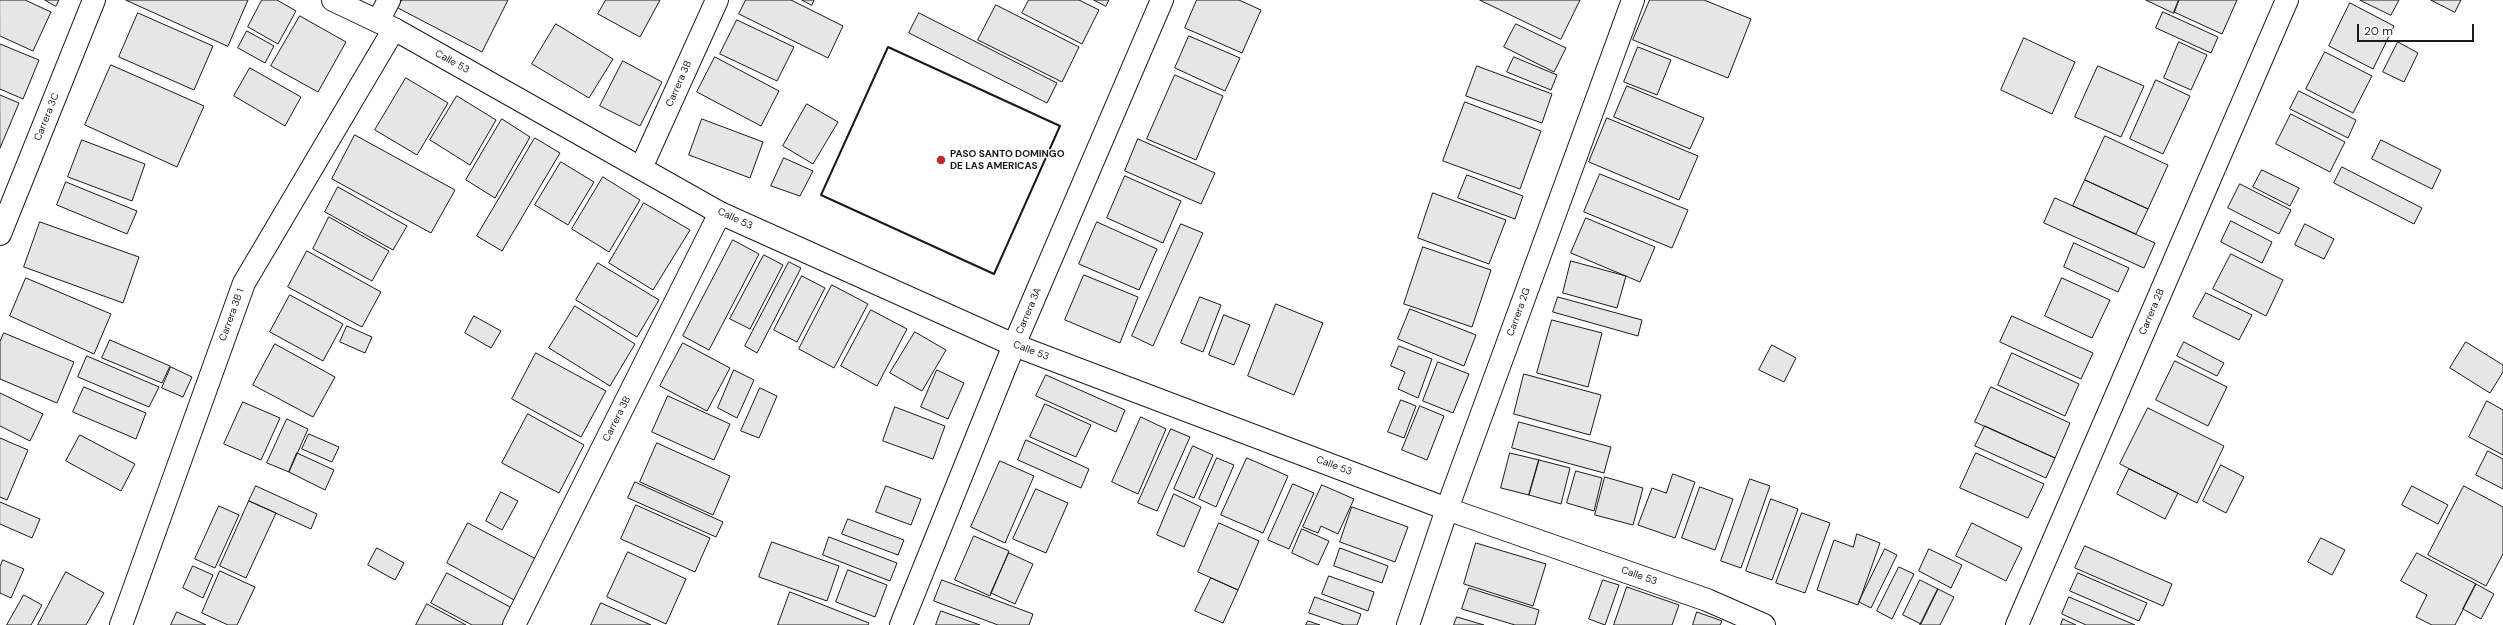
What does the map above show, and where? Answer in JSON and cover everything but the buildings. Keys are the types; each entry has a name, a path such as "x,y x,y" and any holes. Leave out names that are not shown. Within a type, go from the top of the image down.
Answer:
{"street":[{"name":"Carrera 3C","path":"0,234 94,0"},
{"name":"Calle 53","path":"333,0 386,25 720,213 1014,345 1447,509 1708,600 1764,625"},
{"name":"Carrera 3B 1","path":"121,625 244,283 386,25 389,0"},
{"name":"Carrera 3B","path":"641,168 717,0"},
{"name":"Carrera 3A","path":"901,625 1014,345 1162,0"},
{"name":"Carrera 2G","path":"1408,625 1447,509 1633,0"},
{"name":"Carrera 2B","path":"2017,625 2287,0"},
{"name":"Carrera 3B","path":"514,625 720,213"}],"wall":[{"path":"888,47 1060,126 994,274 821,195 888,47"}],"place":[{"name":"PASO SANTO DOMINGO DE LAS AMERICAS","path":"941,160"}]}
